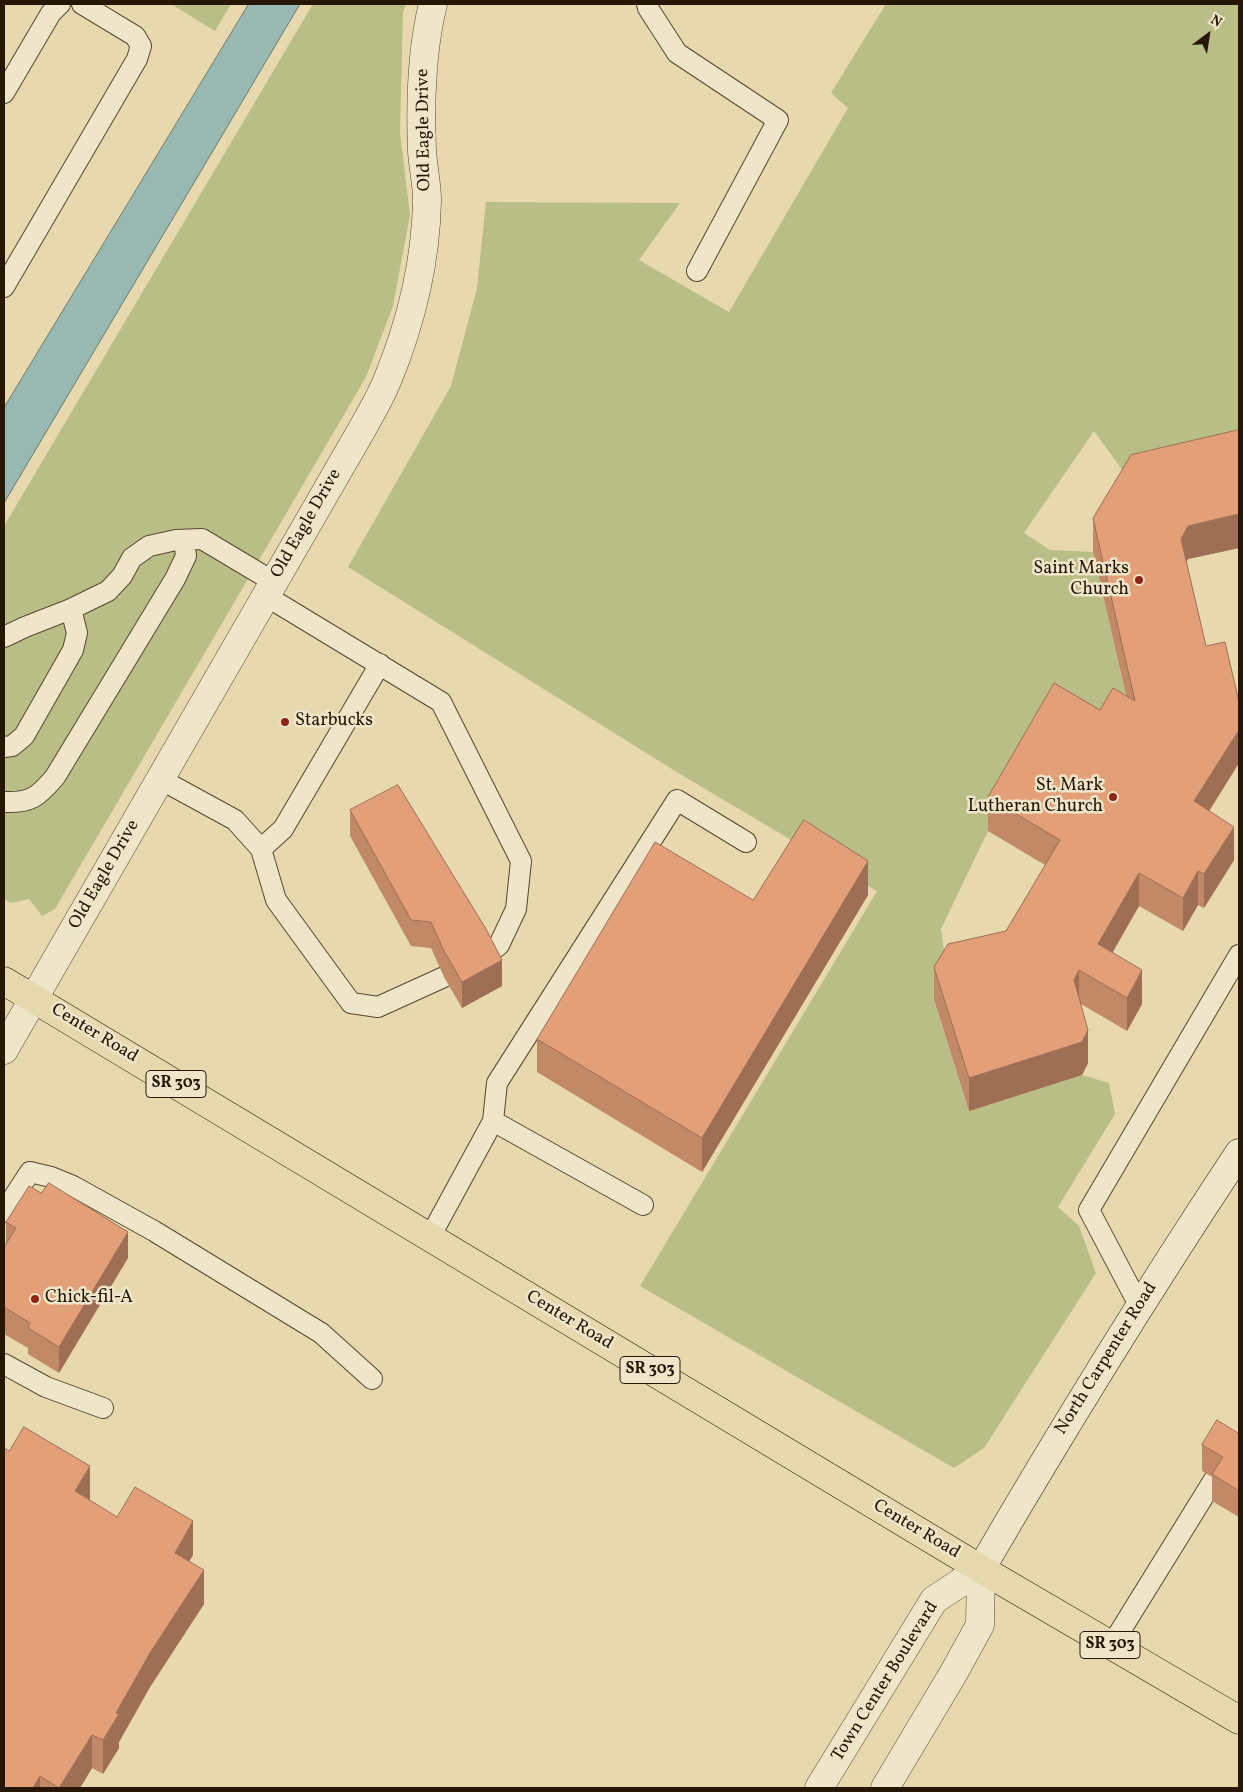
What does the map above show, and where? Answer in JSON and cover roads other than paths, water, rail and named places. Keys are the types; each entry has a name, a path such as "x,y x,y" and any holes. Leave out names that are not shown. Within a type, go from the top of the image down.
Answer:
{"main road":[{"name":"Center Road","path":"4,980 981,1569 1239,1720"}],"street":[{"name":"Old Eagle Drive","path":"4,1050 361,431 387,382 409,323 422,262 427,199 422,150 421,82 428,24 433,4"},
{"name":"North Carpenter Road","path":"981,1569 1035,1477 1169,1260 1239,1153"},
{"name":"Town Center Boulevard","path":"818,1788 934,1600 981,1569"},
{"path":"885,1788 980,1625 981,1569"}],"lane":[{"path":"4,93 51,14 60,4"},
{"path":"4,286 137,59 141,46 135,36 82,4"},
{"path":"647,4 677,53 778,120 696,271"},
{"path":"4,637 108,591 122,576 132,558 149,546 202,539 270,589 380,664 441,702 521,861 516,909 499,945 486,955"},
{"path":"4,802 21,803 40,794 55,777 175,579 186,556 184,540"},
{"path":"4,747 12,746 24,736 73,650 77,632 71,609"},
{"path":"261,849 282,829 380,664"},
{"path":"160,779 235,820 261,849 276,900 351,1003 378,1007 444,977"},
{"path":"430,1238 493,1121 497,1083 677,800 746,842"},
{"path":"1140,1307 1089,1210 1239,955"},
{"path":"493,1121 643,1205"},
{"path":"4,1212 30,1172 51,1177 73,1186 154,1231 320,1334 372,1379"},
{"path":"4,1364 46,1388 103,1408"},
{"path":"1111,1646 1215,1478"}],"water":[{"path":"249,4 300,4 4,503 4,408"}],"place":[{"name":"Saint Marks Church","path":"1139,580"},
{"name":"Starbucks","path":"285,722"},
{"name":"St. Mark Lutheran Church","path":"1113,797"},
{"name":"Chick-fil-A","path":"35,1299"}]}
